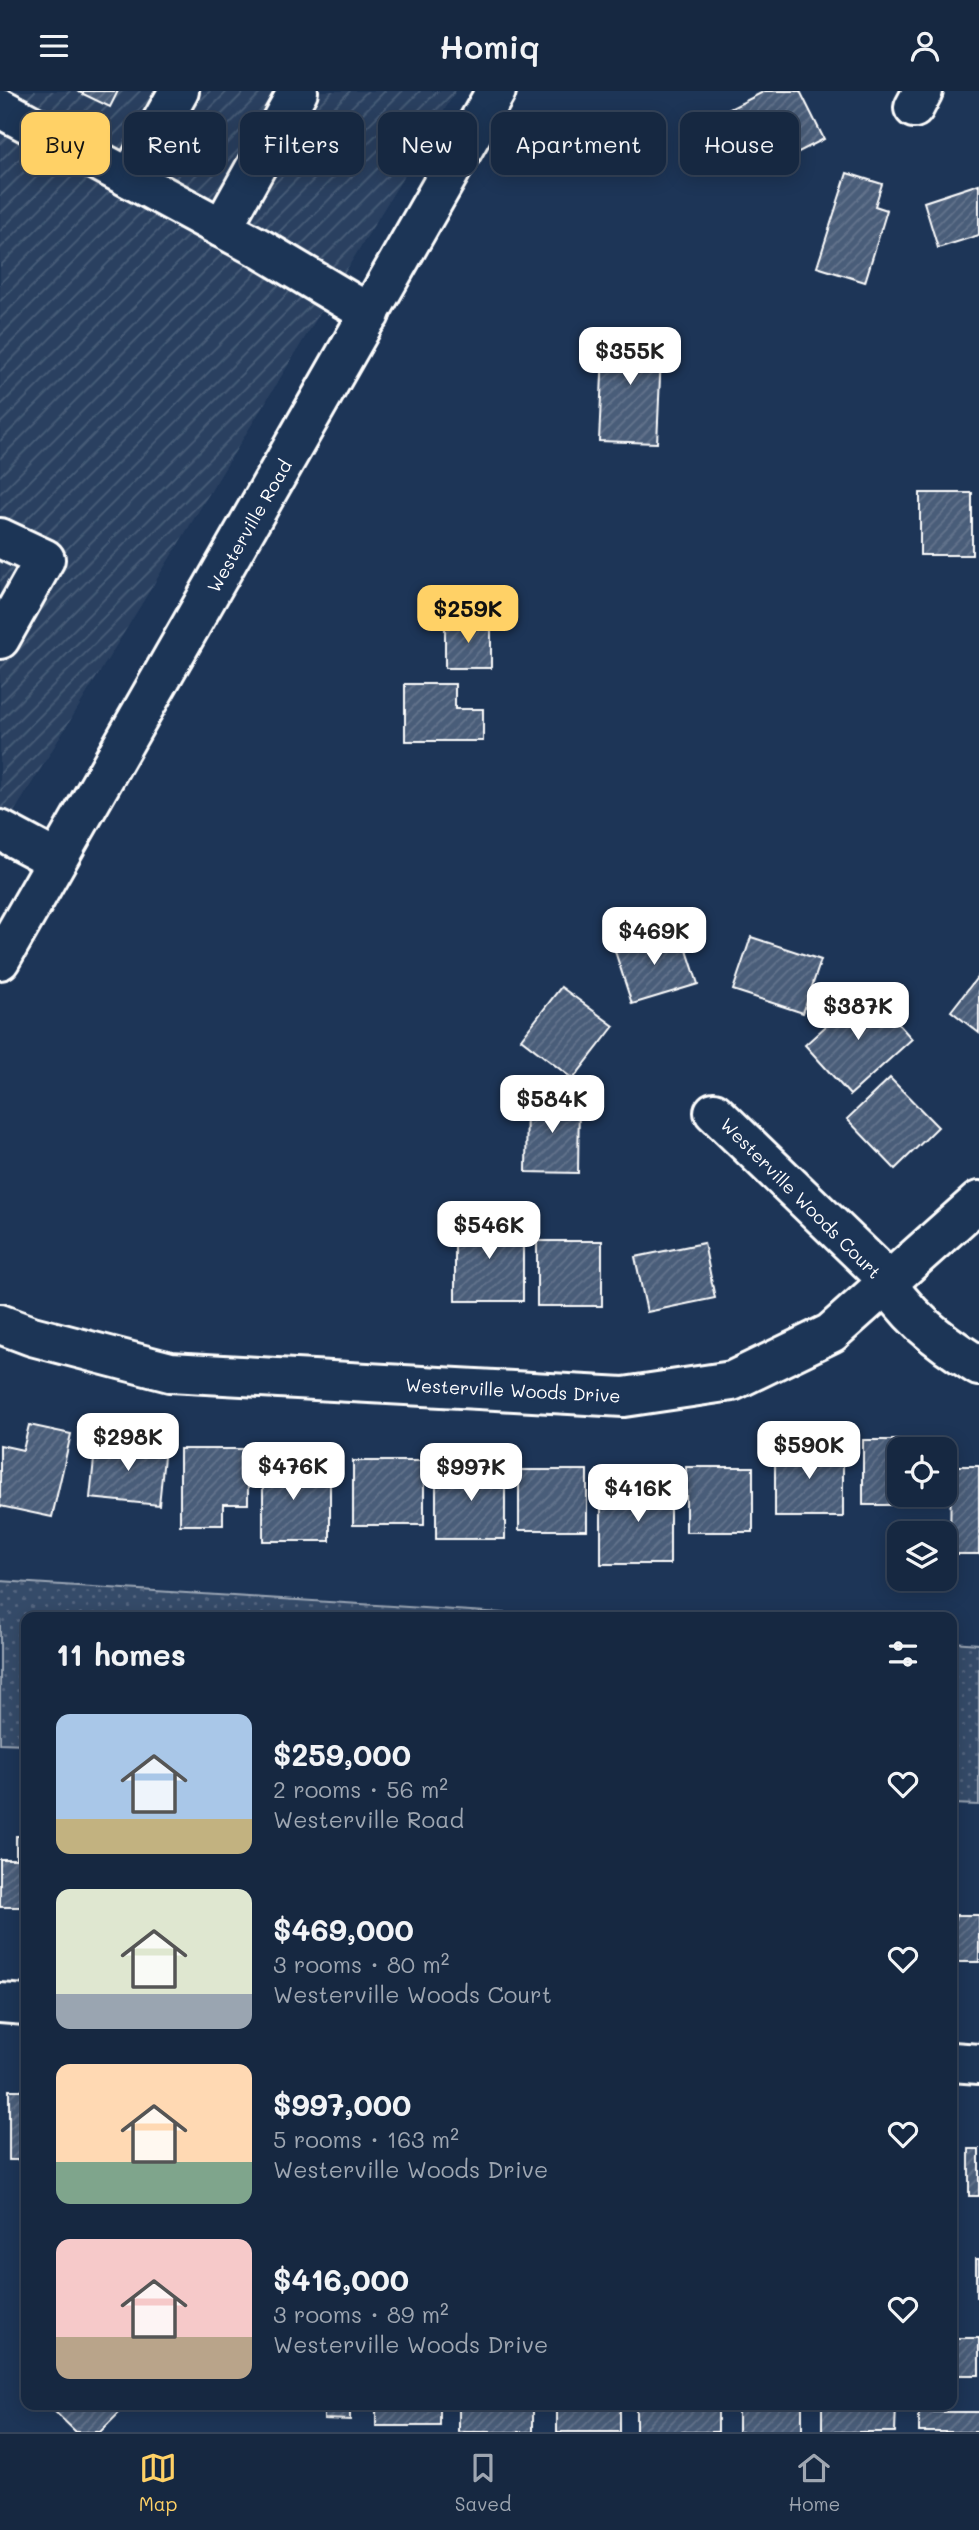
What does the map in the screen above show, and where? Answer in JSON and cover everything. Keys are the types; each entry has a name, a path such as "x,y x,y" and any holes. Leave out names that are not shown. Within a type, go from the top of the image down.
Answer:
{"street":[{"path":"130,178 179,91"},
{"path":"222,228 298,91"},
{"name":"Westerville Road","path":"0,960 496,91"},
{"path":"0,108 222,228 370,314"},
{"path":"0,538 45,559 0,639"},
{"path":"0,830 56,860"},
{"name":"Westerville Woods Court","path":"714,1112 880,1272 896,1299 941,1342 979,1366"},
{"name":"Westerville Woods Drive","path":"0,1314 16,1330 170,1372 624,1397 732,1381 831,1333 979,1201"},
{"path":"0,2003 21,2005"},
{"path":"957,2062 979,2064"}],"shaded area":[{"path":"0,91 456,91 443,112 378,112 378,175 405,175 0,835"},
{"path":"0,1581 485,1612 21,1612 21,1744 0,1743"},
{"path":"957,1642 979,1644 979,1805 957,1804"}],"building":[{"path":"77,91 118,91 110,107"},
{"path":"765,91 800,91 824,139 799,152 799,112 728,110"},
{"path":"847,173 882,184 875,206 887,210 865,282 817,267"},
{"path":"979,184 979,235 938,248 924,202"},
{"path":"604,330 662,333 657,443 599,441"},
{"path":"920,493 972,493 972,555 920,555"},
{"path":"445,623 491,623 491,668 445,668"},
{"path":"405,684 455,684 455,709 483,709 483,741 405,741"},
{"path":"651,933 655,947 683,938 698,984 632,1004 613,945"},
{"path":"751,937 821,960 803,1013 733,990"},
{"path":"979,975 979,1033 951,1011"},
{"path":"561,987 614,1026 573,1079 521,1039"},
{"path":"867,989 912,1039 850,1095 805,1045"},
{"path":"890,1078 938,1127 895,1169 847,1119"},
{"path":"527,1097 579,1098 578,1173 526,1172"},
{"path":"455,1220 523,1220 523,1301 455,1301"},
{"path":"537,1241 602,1241 602,1306 537,1306"},
{"path":"704,1243 715,1298 647,1312 635,1257"},
{"path":"29,1425 71,1434 52,1517 0,1506 0,1445 23,1450"},
{"path":"96,1440 165,1447 159,1505 90,1498"},
{"path":"863,1440 887,1440 887,1505 863,1505"},
{"path":"775,1445 843,1445 843,1517 775,1517"},
{"path":"180,1449 248,1449 248,1504 223,1504 223,1525 180,1525"},
{"path":"263,1454 306,1454 306,1484 330,1484 330,1541 263,1541"},
{"path":"353,1461 424,1461 424,1525 353,1525"},
{"path":"957,1466 979,1466 979,1554 957,1554 957,1521 950,1521 951,1507 957,1507"},
{"path":"436,1467 505,1467 505,1539 436,1539"},
{"path":"686,1467 753,1467 753,1532 686,1532"},
{"path":"519,1470 587,1470 587,1530 519,1530"},
{"path":"628,1475 670,1475 670,1564 601,1564 601,1503 628,1503"},
{"path":"16,1836 21,1836 21,1907 0,1907 0,1859 16,1859"},
{"path":"957,1915 979,1915 979,1962 957,1962"},
{"path":"9,2090 21,2090 21,2160 9,2160"},
{"path":"969,2149 979,2149 979,2196 969,2196"},
{"path":"976,2259 979,2259 979,2297 976,2297"},
{"path":"957,2338 979,2338 979,2375 957,2375"},
{"path":"53,2410 122,2410 100,2432 76,2432"},
{"path":"324,2410 350,2410 350,2420 324,2419"},
{"path":"376,2410 440,2410 440,2426 376,2426"},
{"path":"459,2410 533,2410 533,2432 459,2432"},
{"path":"557,2410 620,2410 620,2432 557,2432"},
{"path":"636,2410 718,2410 718,2432 636,2432"},
{"path":"738,2410 802,2410 802,2432 738,2432"},
{"path":"822,2410 896,2410 895,2432 822,2432"},
{"path":"919,2412 979,2412 979,2432 919,2432"}]}
